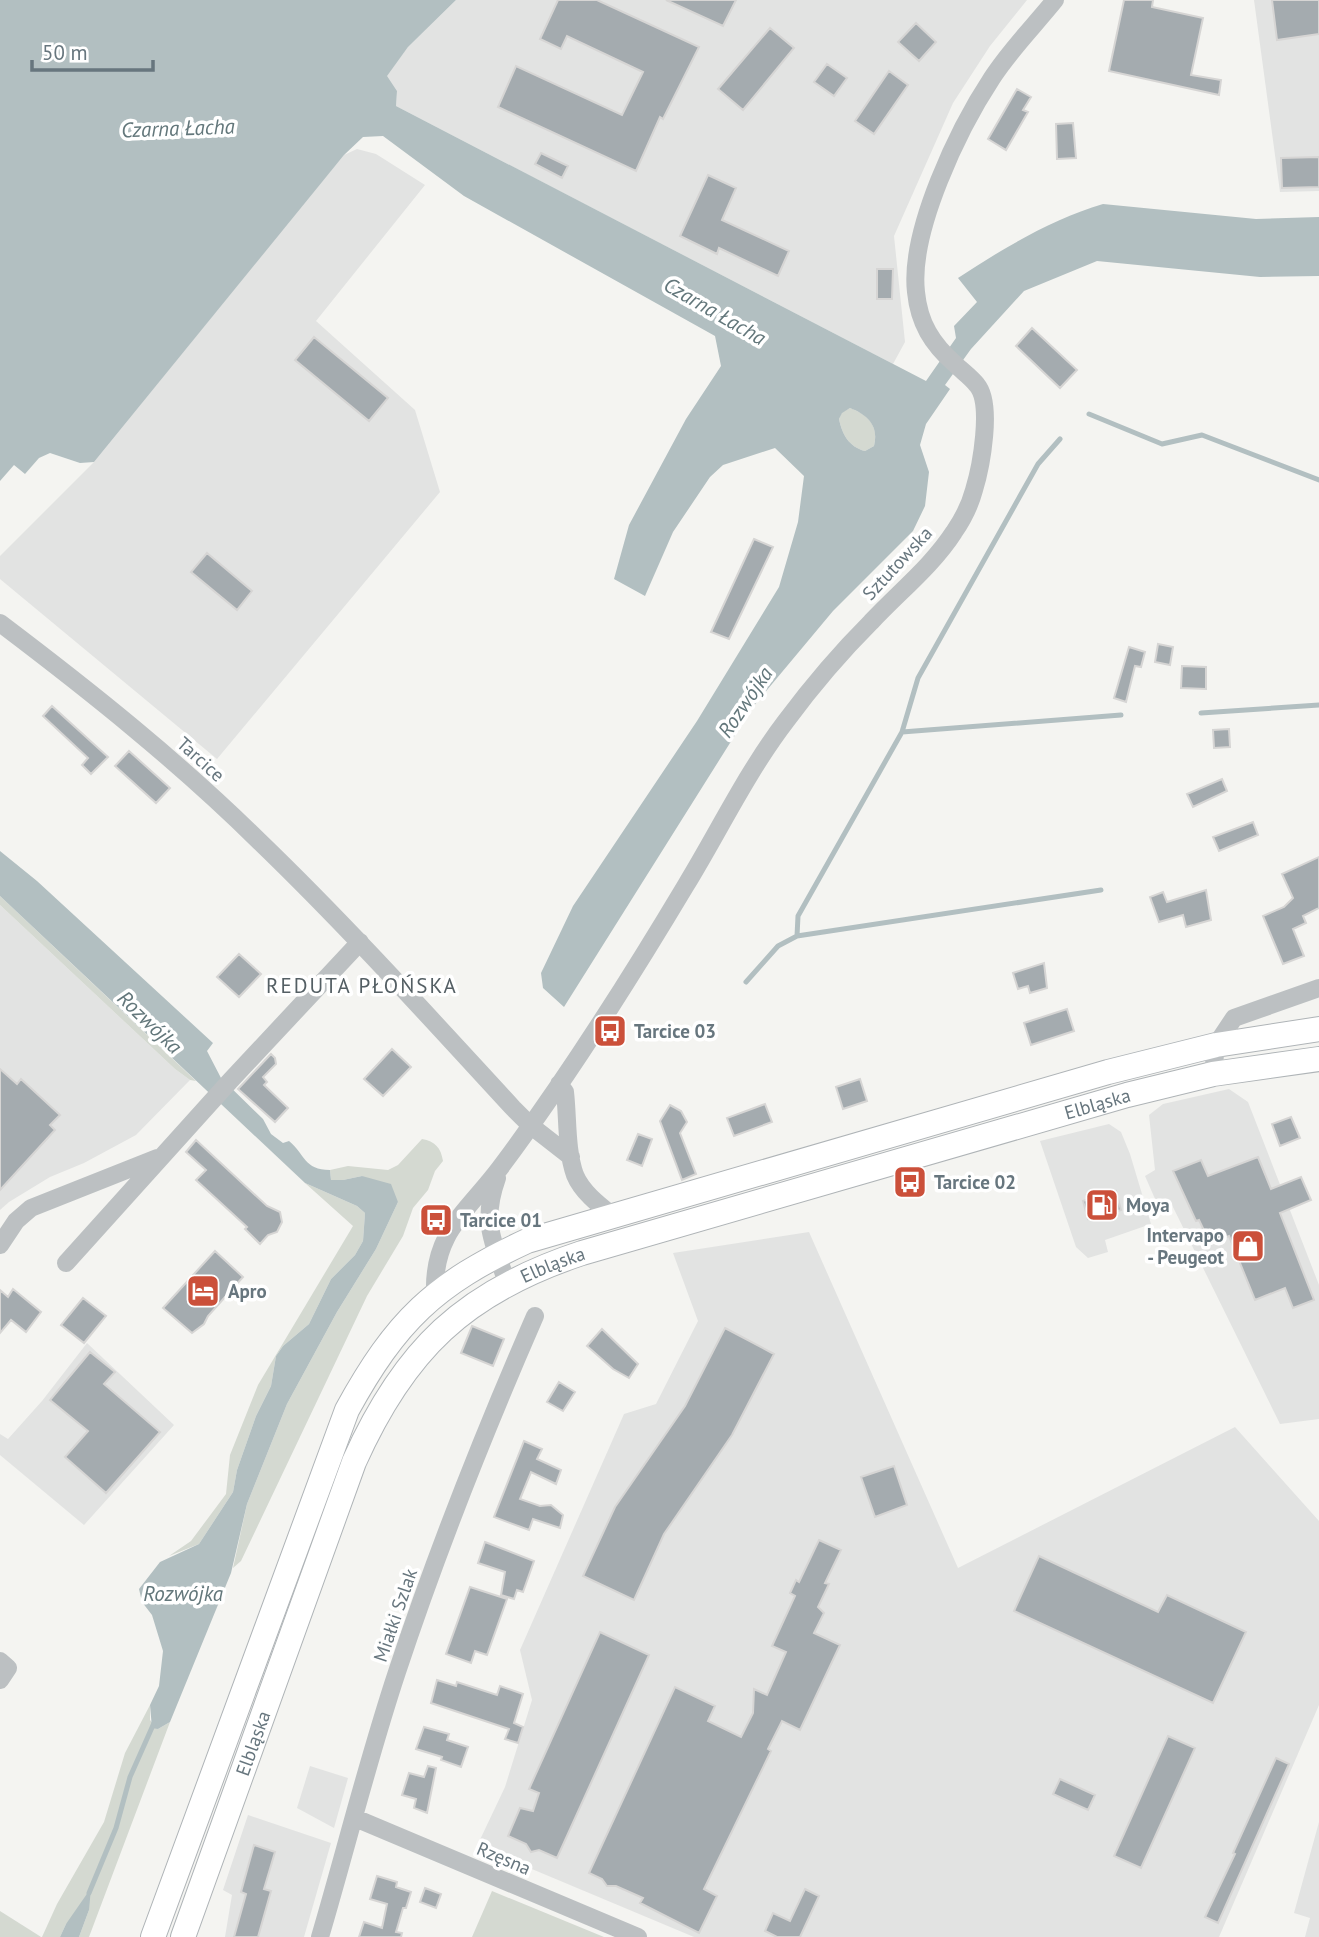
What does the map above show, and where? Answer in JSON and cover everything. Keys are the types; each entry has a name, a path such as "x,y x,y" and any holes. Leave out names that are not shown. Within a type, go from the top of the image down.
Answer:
{"main road":[{"name":"Elbląska","path":"153,1937 347,1410 382,1350 435,1293 460,1275 527,1241 1108,1072 1216,1045 1319,1029"},
{"name":"Elbląska","path":"183,1937 354,1462 371,1423 395,1384 429,1343 487,1294 544,1265 594,1249 1068,1111 1213,1074 1319,1059"}],"street":[{"name":"Sztutowska","path":"435,1293 440,1250 450,1229 500,1168 620,997 746,780 782,725 827,668 935,557 965,513 978,473 984,428 980,387 936,347 922,320 915,289 918,256 927,218 949,156 993,77 1055,0"},
{"name":"Tarcice","path":"0,623 82,685 163,753 259,840 360,942 530,1125 571,1157"},
{"path":"66,1263 360,942"},
{"path":"1213,1074 1216,1045 1234,1018 1319,988"},
{"path":"559,1084 565,1092 571,1157 576,1177 591,1198 613,1216"},
{"path":"0,1245 16,1221 31,1208 163,1155"},
{"name":"Sztutowska","path":"500,1168 488,1203 489,1225 508,1283"},
{"name":"Miałki Szlak","path":"320,1937 396,1674 446,1530 489,1421 535,1317"},
{"path":"0,1661 8,1668 0,1680"},
{"name":"Rzęsna","path":"355,1818 638,1937"}],"shaded area":[{"path":"456,0 1027,0 990,46 953,103 894,236 905,342 893,364 396,106 397,91 386,76 408,47"},
{"path":"1254,0 1319,0 1319,191 1280,192"},
{"path":"357,149 376,154 425,185 316,321 415,410 440,492 217,759 0,579 0,556 94,462 344,155"},
{"path":"850,408 867,418 875,432 874,446 865,451 851,443 842,430 839,419 842,412"},
{"path":"0,896 196,1081 190,1080 175,1069 0,905"},
{"path":"0,905 190,1080 136,1135 84,1163 50,1177 0,1210"},
{"name":"Intervapo - Peugeot","path":"1229,1089 1248,1102 1319,1285 1319,1419 1280,1424 1171,1203 1159,1208 1145,1176 1155,1170 1149,1115 1163,1104"},
{"path":"1109,1124 1121,1132 1151,1224 1105,1240 1108,1252 1088,1258 1076,1247 1040,1141"},
{"path":"422,1139 437,1146 443,1161 435,1171 428,1190 413,1208 403,1236 367,1296 241,1561 233,1568 247,1504 287,1404 337,1312 376,1249 398,1202 362,1176 331,1180 330,1170 348,1166 388,1170 398,1165"},
{"path":"305,1183 357,1206 365,1213 363,1241 355,1255 331,1279 309,1324 283,1346 276,1356 271,1386 256,1416 237,1470 233,1492 199,1544 169,1556 191,1541 226,1494 230,1455 258,1385 353,1226"},
{"path":"809,1232 958,1568 1235,1427 1319,1521 1319,1705 1219,1937 694,1937 477,1846 505,1787 532,1700 520,1650 624,1414 656,1404 698,1321 673,1253"},
{"path":"87,1343 174,1425 84,1525 0,1455 0,1434 8,1439 42,1401"},
{"path":"150,1705 150,1720 158,1729 170,1722 89,1937 79,1937 89,1910 66,1924 60,1937 42,1937 57,1904 104,1822 125,1753"},
{"path":"310,1766 348,1778 334,1828 297,1808"},
{"path":"248,1815 331,1843 304,1937 225,1937 232,1895 223,1890"},
{"path":"1319,1822 1319,1937 1305,1937 1310,1918 1294,1913"},
{"path":"492,1891 604,1937 472,1937"},
{"path":"0,1911 38,1935 41,1937 0,1937"}],"water":[{"name":"Czarna Łacha","path":"0,0 456,0 408,47 387,76 397,91 396,106 926,381 956,338 954,326 977,302 958,278 1046,226 1084,210 1103,204 1256,219 1319,217 1319,276 1260,277 1097,261 1024,291 971,349 945,385 950,389 926,424 920,445 929,472 925,506 913,531 833,611 752,708 564,1007 543,988 541,973 573,906 697,721 779,587 798,522 804,476 775,448 723,465 710,477 673,532 645,596 614,579 629,525 686,419 721,366 715,336 464,196 383,136 363,137 344,155 94,462 80,463 50,453 39,458 25,474 14,465 0,481","holes":["850,408 871,422 875,433 874,446 865,451 847,439 839,419 842,413"]},
{"name":"Rozwójka","path":"0,851 37,881 213,1043 207,1051 221,1078 263,1119 271,1134 283,1143 289,1141 310,1164 330,1170 331,1180 362,1176 391,1184 398,1202 376,1249 337,1312 287,1404 247,1504 231,1573 170,1722 158,1729 152,1728 150,1705 159,1686 163,1651 152,1615 142,1602 139,1589 160,1562 199,1544 233,1492 237,1470 256,1416 271,1386 276,1356 283,1346 309,1324 331,1279 355,1255 363,1241 365,1213 357,1206 305,1183 0,896"},
{"path":"91,1888 89,1910 79,1937 60,1937 66,1924"}],"building":[{"path":"558,0 597,0 699,47 663,119 660,117 636,171 498,107 516,66 622,115 643,72 567,36 561,49 540,39"},
{"path":"666,0 736,0 723,26"},
{"path":"1124,0 1153,0 1152,7 1203,18 1191,75 1221,80 1219,95 1109,71"},
{"path":"1272,0 1319,0 1319,34 1277,40"},
{"path":"916,23 936,42 919,61 898,42"},
{"path":"770,28 794,48 743,110 718,89"},
{"path":"827,64 847,78 834,96 814,82"},
{"path":"889,71 908,85 874,134 855,121"},
{"path":"1017,89 1031,97 1023,110 1028,112 1006,150 988,139"},
{"path":"1073,123 1076,158 1057,159 1056,124"},
{"path":"541,153 568,166 562,178 535,164"},
{"path":"1319,157 1319,187 1282,188 1281,158"},
{"path":"708,175 736,188 722,220 789,251 778,276 719,248 717,254 680,236"},
{"path":"877,269 893,269 892,299 877,299"},
{"path":"1032,328 1077,370 1060,388 1016,346"},
{"path":"314,337 388,398 369,421 295,360"},
{"path":"754,539 773,547 729,639 711,632"},
{"path":"207,553 252,591 237,610 191,572"},
{"path":"1158,644 1173,647 1170,665 1155,662"},
{"path":"1129,647 1145,652 1141,667 1135,666 1126,702 1114,698"},
{"path":"1182,666 1206,667 1206,689 1181,688"},
{"path":"52,706 108,757 91,774 82,765 88,758 43,716"},
{"path":"1229,729 1230,747 1214,748 1213,730"},
{"path":"129,751 170,788 156,803 115,766"},
{"path":"1222,779 1227,791 1193,807 1187,794"},
{"path":"1253,822 1258,835 1219,851 1213,837"},
{"path":"1319,857 1319,908 1303,916 1306,923 1293,929 1304,956 1283,964 1263,916 1284,907 1293,898 1282,874"},
{"path":"1206,890 1211,920 1186,927 1183,915 1159,922 1150,897 1163,892 1167,902"},
{"path":"239,954 261,974 239,997 217,977"},
{"path":"1044,963 1047,988 1030,993 1028,986 1018,989 1013,973"},
{"path":"1067,1009 1074,1031 1031,1045 1024,1023"},
{"path":"392,1049 411,1067 383,1096 364,1079"},
{"path":"271,1054 276,1064 263,1077 267,1082 264,1085 288,1108 275,1122 238,1089"},
{"path":"0,1069 17,1084 21,1079 60,1115 50,1125 55,1130 0,1190"},
{"path":"860,1079 867,1101 843,1109 836,1087"},
{"path":"765,1104 772,1122 734,1136 727,1118"},
{"path":"670,1105 681,1111 687,1122 680,1133 696,1174 682,1180 660,1121"},
{"path":"1291,1117 1300,1138 1280,1146 1272,1124"},
{"path":"638,1134 652,1139 642,1166 627,1160"},
{"path":"196,1140 267,1206 280,1212 282,1222 277,1232 268,1235 260,1244 245,1229 247,1227 196,1180 206,1170 186,1152"},
{"path":"1258,1157 1271,1189 1301,1177 1311,1200 1280,1213 1314,1300 1293,1308 1285,1288 1255,1300 1229,1236 1210,1243 1199,1220 1196,1221 1173,1171 1201,1160 1208,1176"},
{"name":"Moya","path":"1116,1191 1121,1210 1088,1219 1083,1201"},
{"path":"215,1251 243,1277 204,1324 192,1333 163,1308"},
{"path":"13,1289 41,1312 26,1332 11,1320 0,1333 0,1290 8,1297"},
{"path":"83,1298 106,1316 84,1343 61,1325"},
{"path":"472,1326 504,1339 493,1366 461,1353"},
{"path":"725,1328 774,1354 732,1435 664,1534 634,1600 583,1576 615,1507 685,1406"},
{"path":"602,1329 638,1364 629,1378 613,1369 587,1346"},
{"path":"90,1352 115,1372 104,1384 160,1432 106,1493 65,1457 88,1431 50,1400"},
{"path":"559,1382 575,1392 563,1411 547,1402"},
{"path":"524,1441 542,1449 537,1459 561,1470 556,1484 531,1472 520,1499 540,1506 551,1505 563,1515 560,1528 533,1519 529,1530 494,1517"},
{"path":"894,1466 907,1505 875,1517 861,1477"},
{"path":"819,1540 841,1550 825,1583 829,1584 818,1607 824,1613 814,1633 840,1645 800,1730 782,1721 768,1749 771,1751 704,1889 717,1896 699,1933 640,1903 643,1898 616,1886 607,1886 602,1879 589,1873 675,1687 715,1706 708,1721 741,1737 753,1713 754,1689 767,1695 786,1652 772,1646 795,1596 790,1593 796,1580 799,1582"},
{"path":"485,1542 534,1561 523,1592 517,1590 514,1599 501,1595 505,1572 478,1563"},
{"path":"1039,1556 1158,1612 1167,1595 1246,1632 1213,1703 1014,1611"},
{"path":"470,1587 507,1599 487,1655 475,1651 471,1663 446,1654"},
{"path":"600,1632 649,1655 557,1858 539,1850 531,1852 526,1844 508,1836 520,1808 533,1811 539,1793 529,1789"},
{"path":"437,1680 456,1686 457,1682 497,1695 500,1686 523,1694 514,1723 523,1727 518,1743 505,1739 509,1729 431,1703"},
{"path":"424,1727 449,1734 447,1740 468,1747 461,1767 441,1760 442,1757 416,1749"},
{"path":"1168,1736 1195,1748 1141,1868 1114,1856"},
{"path":"1276,1758 1289,1764 1218,1923 1205,1917"},
{"path":"428,1766 436,1768 427,1813 414,1808 416,1799 402,1795 409,1773 424,1777"},
{"path":"1060,1779 1095,1795 1088,1810 1053,1794"},
{"path":"254,1845 275,1852 264,1889 271,1891 258,1937 234,1937 246,1894 241,1892"},
{"path":"377,1876 397,1882 396,1887 411,1892 396,1932 402,1933 401,1937 359,1937 364,1922 382,1928 387,1904 370,1899"},
{"path":"425,1888 441,1894 436,1908 420,1902"},
{"path":"805,1889 819,1896 800,1937 777,1937 765,1931 773,1913 790,1921"}],"waterway":[{"path":"1089,414 1162,444 1202,435 1319,480"},
{"path":"746,982 778,946 797,936 798,916 902,732 918,678 1038,464 1060,439"},
{"path":"1201,713 1319,705"},
{"path":"902,732 1121,715"},
{"path":"797,936 1101,890"},
{"name":"Rozwójka","path":"89,1893 116,1828 130,1777 154,1723"}],"place":[{"name":"Tarcice 03","path":"610,1031"},
{"name":"Tarcice 02","path":"910,1182"},
{"name":"Moya","path":"1102,1205"},
{"name":"Tarcice 01","path":"436,1220"},
{"name":"Intervapo - Peugeot","path":"1248,1246"},
{"name":"Apro","path":"203,1291"}],"district":[{"name":"REDUTA PŁOŃSKA","path":"362,985"}]}
